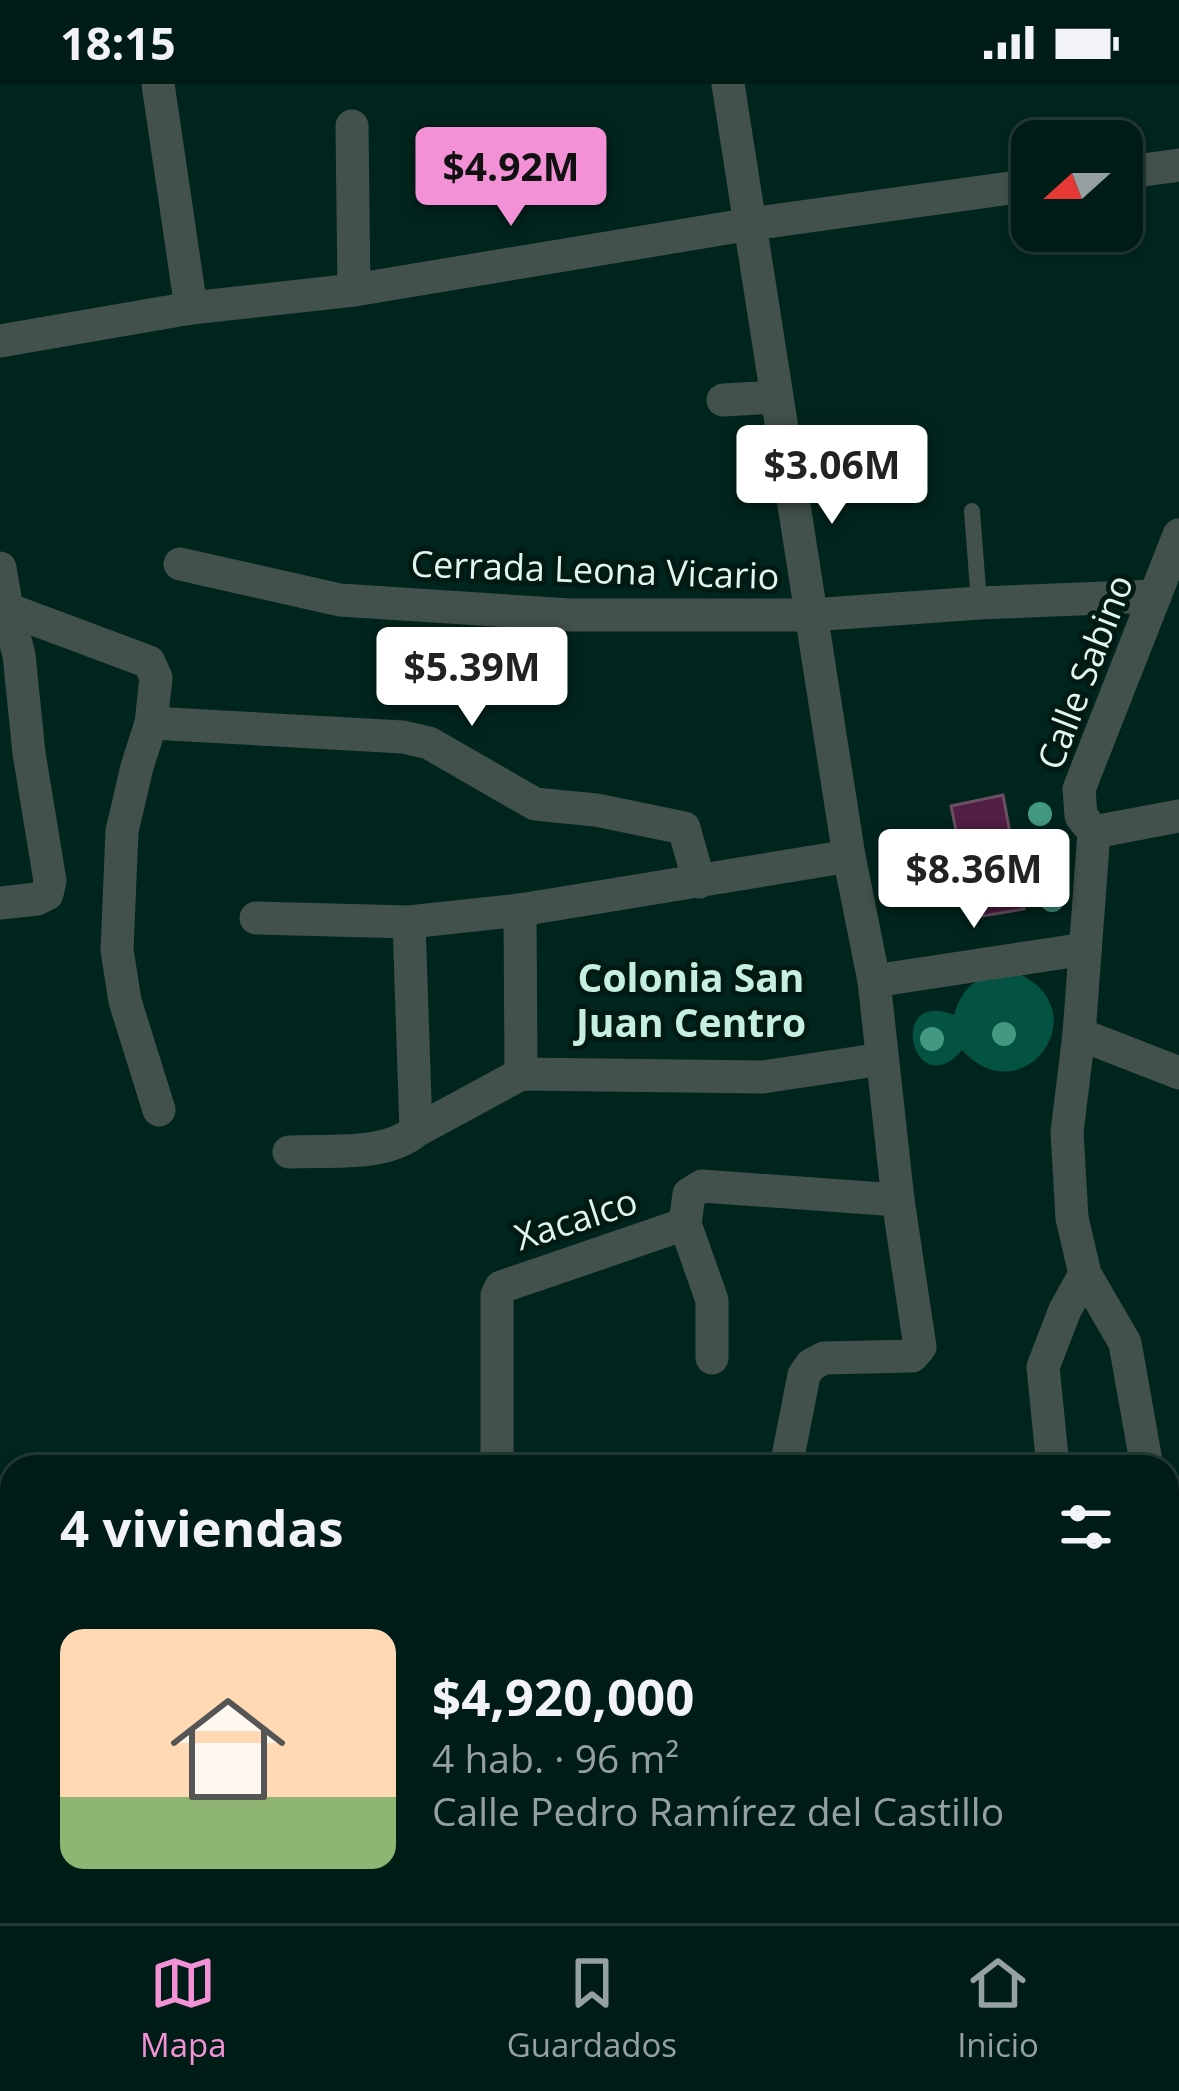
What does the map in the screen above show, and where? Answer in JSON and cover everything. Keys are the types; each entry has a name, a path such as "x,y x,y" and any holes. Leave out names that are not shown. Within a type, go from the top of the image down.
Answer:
{"street":[{"path":"158,84 191,308"},
{"path":"728,84 849,856 874,981 920,1347 912,1356 824,1358 811,1365 804,1375 788,1455"},
{"path":"352,126 354,290"},
{"path":"1143,170 1179,165"},
{"path":"0,341 191,308 354,290 751,224 1011,188"},
{"path":"723,400 776,398"},
{"name":"Calle Sabino","path":"1145,1455 1125,1343 1084,1274 1072,1218 1067,1132 1094,832 1081,816 1079,789 1179,535"},
{"name":"Cerrada Leona Vicario","path":"180,564 340,600 570,615 811,615 1155,596"},
{"path":"0,568 9,656 50,881 46,894 38,899 0,903"},
{"path":"7,609 148,662 156,678 151,723 122,831 117,950 125,1001 160,1110"},
{"path":"151,723 429,742 536,804 596,810 684,828 699,882"},
{"path":"1094,832 1179,816"},
{"path":"256,918 409,922 520,910 849,856"},
{"path":"520,910 521,1074"},
{"path":"409,922 416,1131"},
{"path":"874,981 1085,949"},
{"path":"1079,1034 1179,1073"},
{"path":"289,1152 386,1148 404,1142 521,1074 763,1077 882,1059"},
{"name":"Xacalco","path":"496,1455 497,1295 502,1287 685,1224 689,1194 702,1186 898,1200"},
{"path":"685,1224 712,1300 712,1358"},
{"path":"1053,1455 1043,1366 1064,1310 1084,1274"}],"lane":[{"path":"972,511 979,603"}],"green space":[{"path":"1014,972 1040,988 1052,1009 1053,1030 1044,1050 1029,1064 1008,1071 985,1068 962,1050 945,1064 930,1065 920,1057 913,1029 919,1017 933,1011 954,1015 963,994 975,982"}],"building":[{"path":"1003,795 1024,909 982,916 976,883 949,888 946,873 964,869 951,806"},
{"path":"964,869 966,884 949,888 946,873"}],"district":[{"name":"Colonia San Juan Centro","path":"691,1000"}]}
